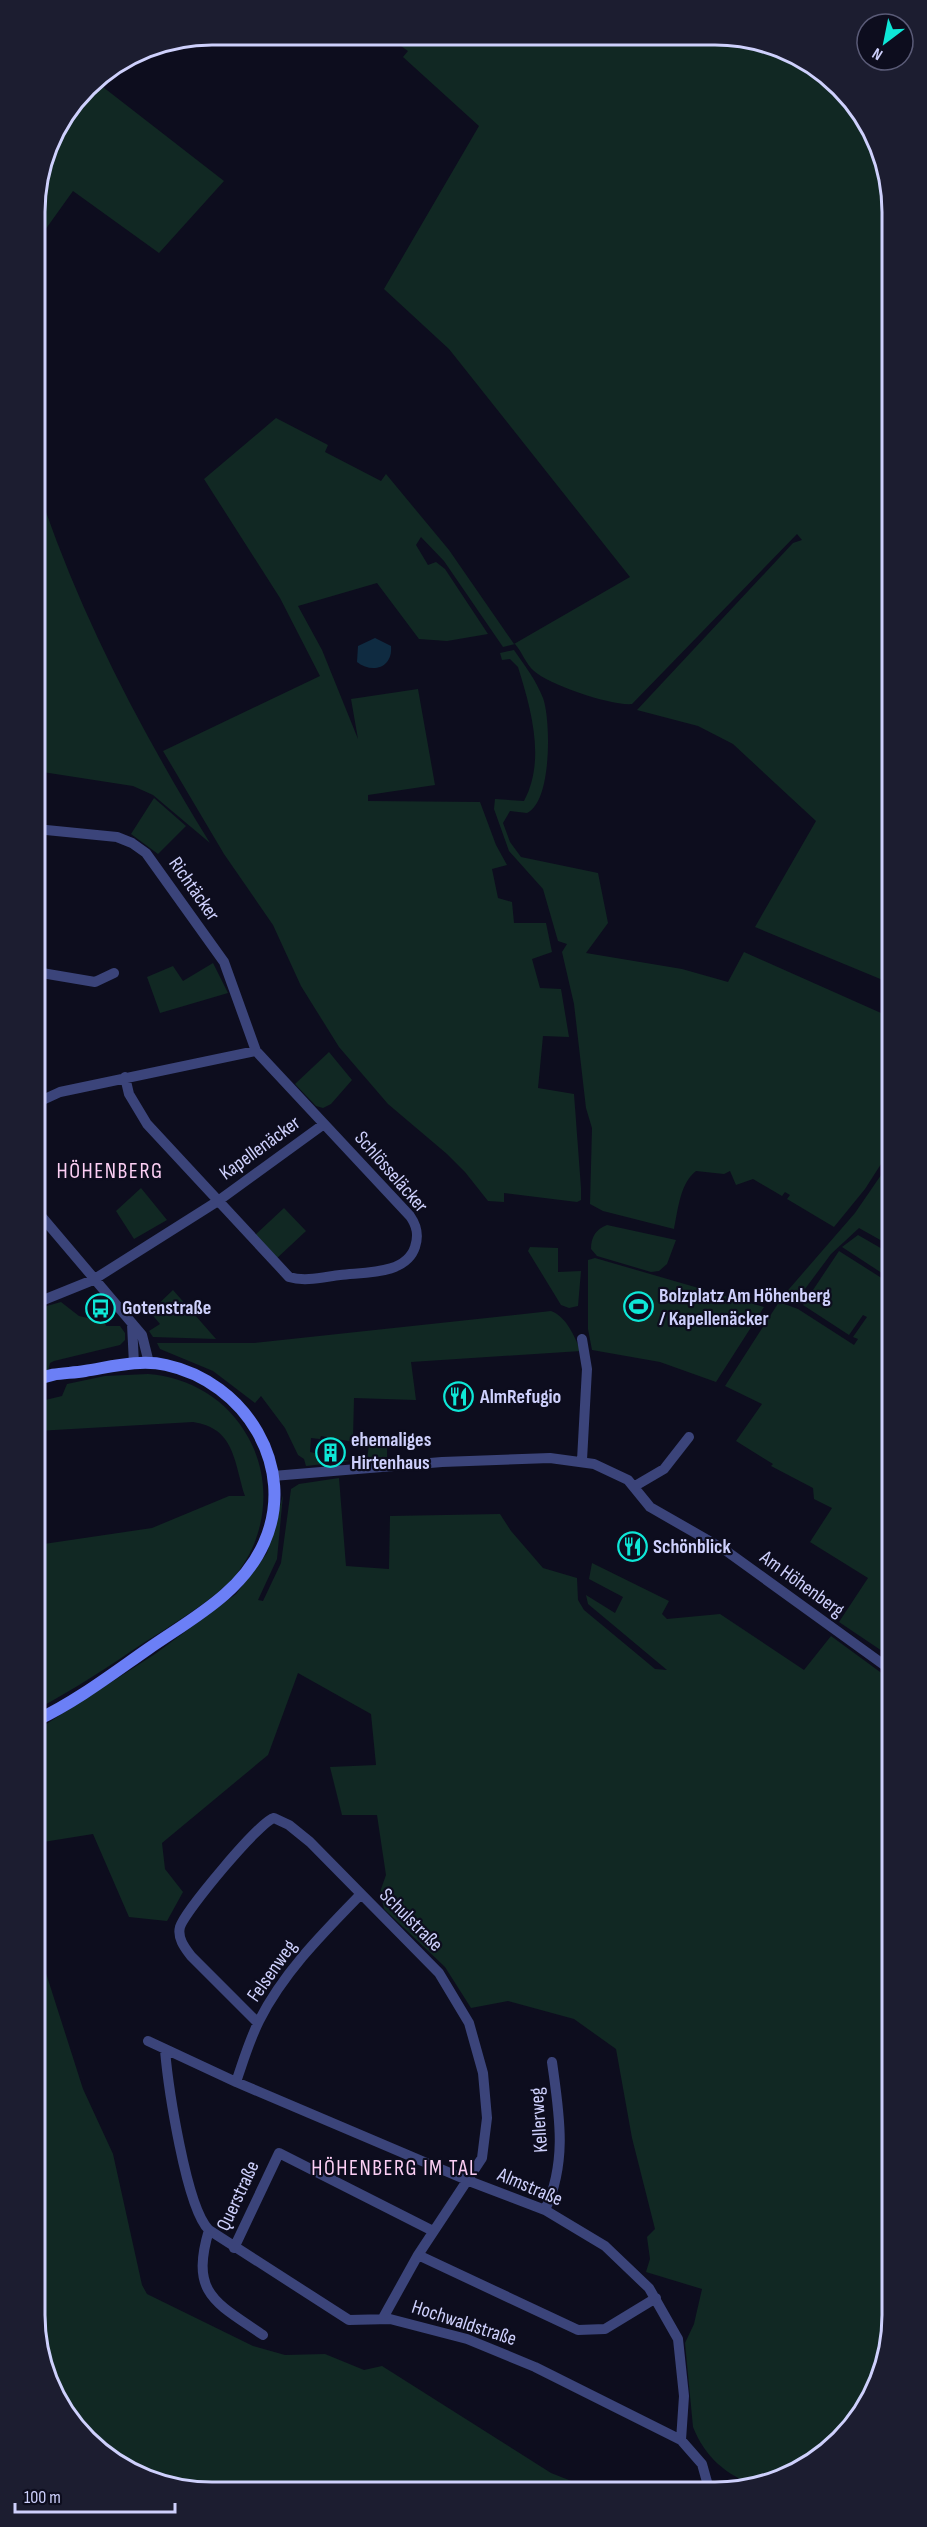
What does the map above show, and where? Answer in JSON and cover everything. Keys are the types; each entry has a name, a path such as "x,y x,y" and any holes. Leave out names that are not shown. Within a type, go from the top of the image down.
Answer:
{"main road":[{"path":"45,1381 63,1380 81,1372 149,1363 186,1372 235,1401 260,1436 273,1476 272,1514 265,1541 238,1583 189,1622 108,1678 45,1715"}],"street":[{"name":"Richtäcker","path":"45,830 117,837 132,843 146,853 224,962 256,1051"},
{"path":"45,974 95,982 114,973"},
{"path":"45,1099 60,1092 125,1077 256,1051"},
{"name":"Kapellenäcker","path":"93,1280 218,1201 324,1124 256,1051"},
{"name":"Schlösseläcker","path":"125,1077 129,1094 142,1118 289,1278 305,1279 387,1269 403,1263 412,1254 417,1243 414,1221 324,1124"},
{"path":"45,1221 144,1339 149,1363"},
{"path":"45,1299 93,1280"},
{"path":"132,1324 134,1364"},
{"path":"582,1339 587,1377 582,1460"},
{"path":"635,1486 664,1469 689,1437"},
{"name":"Am Höhenberg","path":"273,1476 428,1463 550,1458 582,1460 605,1468 635,1486 651,1507 725,1550 882,1663"},
{"name":"Schulstraße","path":"258,2023 210,1978 184,1947 180,1928 192,1907 252,1836 264,1823 274,1818 289,1825 310,1842 439,1973 469,2023 483,2073 487,2118 482,2158 469,2181 418,2255 383,2318"},
{"name":"Felsenweg","path":"236,2082 258,2023 274,1995 303,1957 360,1895"},
{"name":"Almstraße","path":"148,2041 236,2082 469,2181 545,2210 605,2246 637,2274 656,2298 673,2328 680,2350 685,2411 681,2440"},
{"name":"Hochwaldstraße","path":"165,2050 170,2097 192,2194 201,2221 209,2230 349,2320 383,2318 448,2333 499,2352 681,2440"},
{"name":"Kellerweg","path":"545,2210 556,2185 562,2151 552,2061"},
{"name":"Querstraße","path":"234,2248 279,2154 433,2231"},
{"path":"209,2230 201,2262 210,2296 263,2335"},
{"path":"418,2255 578,2330 605,2329 656,2298"},
{"path":"681,2440 702,2464 707,2482"}],"green space":[{"path":"400,45 715,45 747,48 779,58 798,67 833,94 854,119 865,138 879,180 882,201 882,980 755,927 816,821 733,744 698,726 637,710 793,543 802,540 797,534 632,704 610,702 566,688 534,671 515,644 503,647 444,561 421,537 416,545 428,565 436,562 445,569 488,634 447,641 419,639 377,583 298,606 322,650 358,739 351,699 418,689 435,785 368,795 368,801 480,802 496,845 507,865 492,869 498,898 512,902 514,923 546,923 552,952 532,959 540,988 561,989 569,1037 543,1036 538,1088 574,1094 581,1188 581,1200 577,1202 504,1193 504,1202 488,1201 447,1154 388,1104 339,1047 301,986 273,925 224,854 163,751 320,676 280,598 204,479 276,418 328,445 325,452 381,481 386,474 449,550 514,644 630,577 449,349 384,289 479,126 403,57 408,51"},
{"path":"102,87 224,181 159,253 73,191 45,230 46,191 62,138 80,110"},
{"path":"45,508 70,575 112,667 159,756 210,843 153,795 133,786 45,772"},
{"path":"514,650 534,679 546,709 548,741 545,778 535,806 527,813 510,811 503,823 510,842 521,857 598,873 608,923 586,953 682,969 728,982 744,952 882,1013 882,1162 865,1189 834,1227 787,1199 790,1195 785,1192 782,1196 753,1179 736,1185 730,1171 724,1174 696,1171 691,1176 680,1197 674,1229 603,1211 590,1204 592,1128 586,1108 574,1004 562,952 567,944 558,941 543,889 509,851 494,809 495,799 524,801 531,785 535,752 531,717 518,667 510,659 502,660 500,653"},
{"path":"154,798 186,826 158,854 131,834"},
{"path":"213,963 228,993 160,1013 147,977 173,966 183,981"},
{"path":"329,1052 352,1080 331,1104 323,1108 316,1106 295,1084"},
{"path":"882,1174 882,1241 859,1228 831,1254 799,1297 791,1300 783,1296 855,1213"},
{"path":"141,1188 167,1220 134,1239 116,1211"},
{"path":"284,1208 306,1231 276,1259 254,1236"},
{"path":"607,1225 676,1240 667,1264 659,1271 651,1272 597,1256 591,1249 592,1241 597,1231"},
{"path":"858,1235 882,1249 882,1273 842,1247"},
{"path":"530,1247 558,1248 558,1272 581,1271 578,1306 569,1308 561,1305 528,1251"},
{"path":"839,1251 882,1278 882,1651 839,1622 868,1578 810,1542 832,1508 814,1499 813,1488 771,1466 773,1464 736,1441 762,1404 725,1386 779,1302 798,1309 854,1345 858,1339 853,1337 867,1317 863,1315 849,1335 803,1305"},
{"path":"595,1258 764,1307 716,1382 660,1362 592,1350 588,1329 588,1260"},
{"path":"173,1290 216,1339 153,1337 149,1331 160,1324 150,1312"},
{"path":"61,1302 79,1316 105,1322 106,1326 120,1326 125,1333 125,1340 120,1345 54,1361 45,1372 45,1306"},
{"path":"551,1311 566,1322 581,1351 411,1362 416,1400 354,1398 353,1438 387,1442 387,1457 367,1459 369,1445 321,1436 320,1439 311,1438 310,1452 350,1461 306,1466 285,1428 261,1396 255,1403 213,1371 160,1349 157,1343 254,1343"},
{"path":"148,1374 179,1380 206,1393 230,1412 248,1437 261,1472 263,1509 260,1527 245,1562 226,1586 190,1613 103,1670 45,1705 45,1544 152,1528 229,1496 245,1496 231,1448 217,1431 207,1426 193,1422 45,1431 45,1400 62,1396 67,1384 105,1376"},
{"path":"339,1478 346,1566 389,1569 390,1516 500,1514 511,1531 543,1568 577,1578 578,1600 584,1610 655,1669 667,1670 588,1604 586,1595 615,1613 623,1597 589,1579 592,1563 669,1601 662,1614 667,1619 720,1614 804,1670 831,1636 882,1673 882,2326 873,2368 854,2408 833,2433 798,2460 779,2469 742,2480 710,2456 693,2427 685,2343 694,2324 702,2289 646,2272 650,2259 647,2237 655,2229 632,2138 616,2049 574,2019 508,2001 471,2008 445,1967 384,1909 380,1892 386,1875 377,1815 342,1815 330,1767 376,1765 371,1714 298,1673 268,1755 162,1843 165,1869 183,1892 167,1921 129,1917 93,1834 45,1842 45,1725 155,1654 236,1594 267,1553 283,1495 277,1559 258,1600 263,1601 281,1563 291,1489 299,1484"},
{"path":"45,1970 83,2089 113,2154 142,2285 147,2294 253,2346 285,2355 325,2354 364,2370 382,2366 551,2473 574,2482 191,2481 138,2465 110,2447 94,2433 73,2408 62,2389 48,2347 45,2326"}],"water":[{"path":"375,638 391,646 391,653 385,664 369,668 357,662 358,646"}],"place":[{"name":"Bolzplatz Am Höhenberg / Kapellenäcker","path":"638,1307"},
{"name":"Gotenstraße","path":"101,1308"},
{"name":"AlmRefugio","path":"459,1397"},
{"name":"ehemaliges Hirtenhaus","path":"330,1452"},
{"name":"Schönblick","path":"632,1547"}],"district":[{"name":"HÖHENBERG","path":"110,1171"},
{"name":"HÖHENBERG IM TAL","path":"395,2168"}]}
